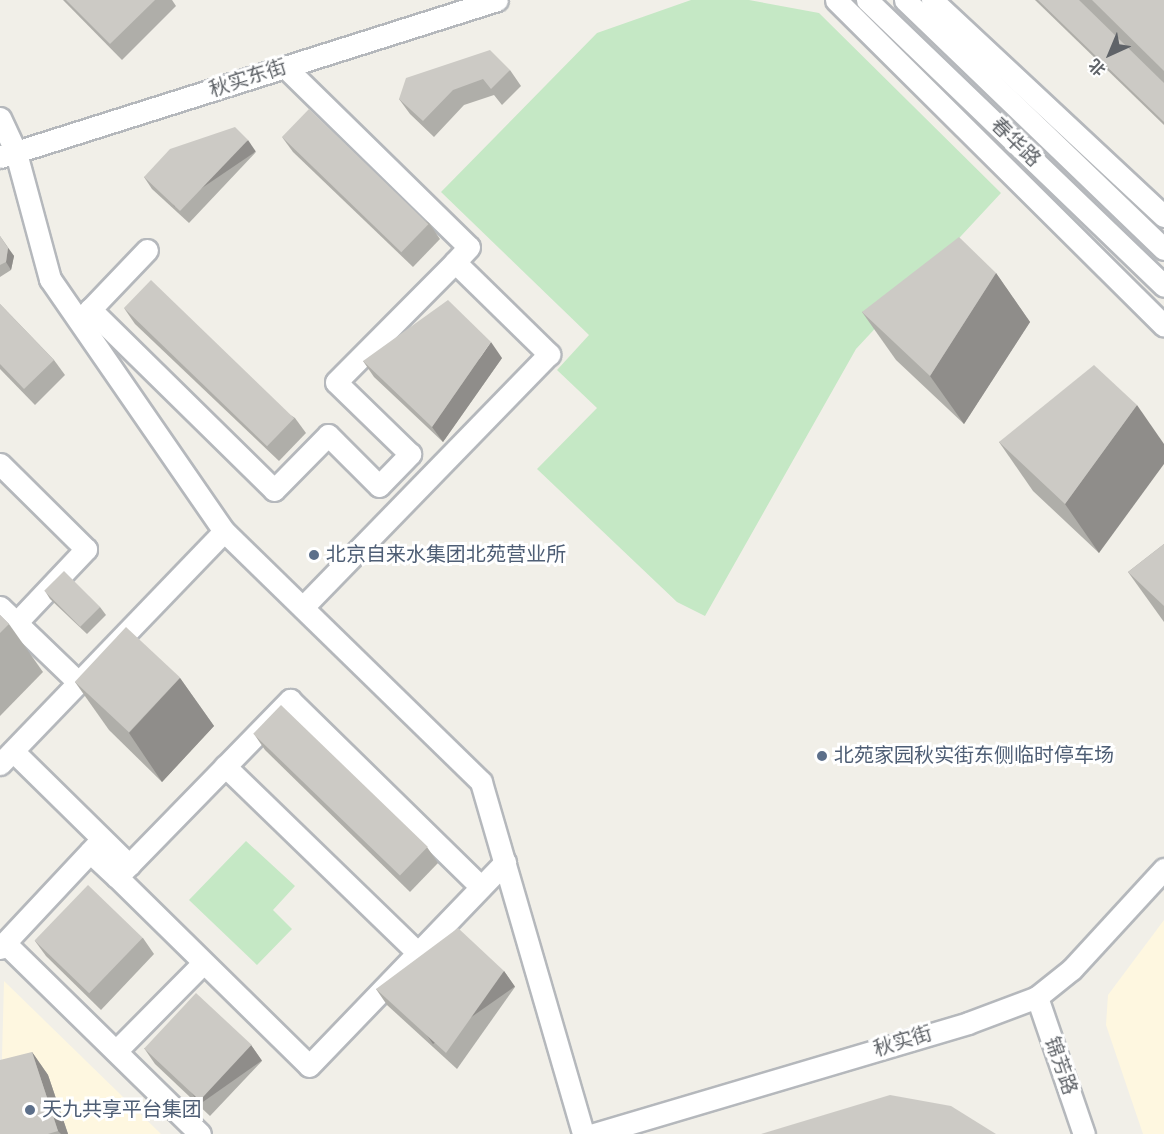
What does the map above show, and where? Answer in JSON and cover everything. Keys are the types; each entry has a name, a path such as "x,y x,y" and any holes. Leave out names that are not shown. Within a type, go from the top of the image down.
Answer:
{"street":[{"name":"秋实东街","path":"8,155 497,0"},
{"path":"836,0 1164,326"},
{"name":"春华路","path":"867,0 1164,286"},
{"name":"春华路","path":"905,0 1164,249"},
{"path":"932,0 1164,216"},
{"path":"0,117 8,155 50,279 85,315 274,490 328,435 379,486 410,454 336,382 469,247 285,67"},
{"path":"85,315 147,250"},
{"path":"303,607 549,354 455,262"},
{"path":"85,315 224,531 481,782 583,1134"},
{"path":"0,464 86,549 16,622"},
{"path":"224,531 6,758 123,871 203,963 309,1066 505,862"},
{"path":"0,607 79,683"},
{"path":"123,871 290,700 481,887"},
{"path":"225,766 418,953"},
{"path":"96,845 3,946 116,1051 200,1134"},
{"name":"秋实街","path":"594,1134 968,1023 1037,997 1072,969 1164,869"},
{"path":"116,1051 203,963"},
{"name":"锦芳路","path":"1037,997 1084,1134"}],"shaded area":[{"path":"1164,920 1164,1134 1143,1134 1106,1025 1108,995"},
{"path":"4,981 161,1134 0,1134"}],"green space":[{"path":"691,0 749,0 819,13 1001,193 856,349 705,616 677,602 537,469 597,408 557,370 589,335 441,192 597,33"},
{"path":"246,841 295,886 273,910 292,929 257,965 189,900"}],"building":[{"path":"66,0 155,0 110,44"},
{"path":"1038,0 1079,0 1164,83 1164,122"},
{"path":"1092,0 1164,0 1164,71"},
{"path":"490,50 510,70 491,89 483,79 453,90 423,121 399,99 406,78"},
{"path":"309,109 428,224 401,252 282,137"},
{"path":"235,127 248,140 180,211 144,177 170,149"},
{"path":"0,236 8,248 6,262 0,265"},
{"path":"959,237 996,273 930,376 862,312"},
{"path":"151,280 294,418 267,446 124,308"},
{"path":"448,300 491,342 432,427 363,361"},
{"path":"0,304 54,360 24,389 0,364"},
{"path":"1094,365 1137,405 1065,504 999,442"},
{"path":"1164,544 1164,606 1128,572"},
{"path":"64,571 100,607 80,627 44,591"},
{"path":"0,615 9,624 0,633"},
{"path":"126,627 180,677 129,732 75,682"},
{"path":"281,705 428,847 400,875 253,734"},
{"path":"88,885 143,938 89,993 35,940"},
{"path":"458,928 504,971 446,1053 376,989"},
{"path":"196,993 252,1045 200,1100 144,1049"},
{"name":"天九共享平台集团","path":"32,1052 58,1131 48,1134 0,1134 0,1060"},
{"path":"890,1095 951,1106 996,1134 761,1134"}],"place":[{"name":"北京自来水集团北苑营业所","path":"314,555"},
{"name":"北苑家园秋实街东侧临时停车场","path":"822,756"},
{"name":"天九共享平台集团","path":"30,1110"}]}
